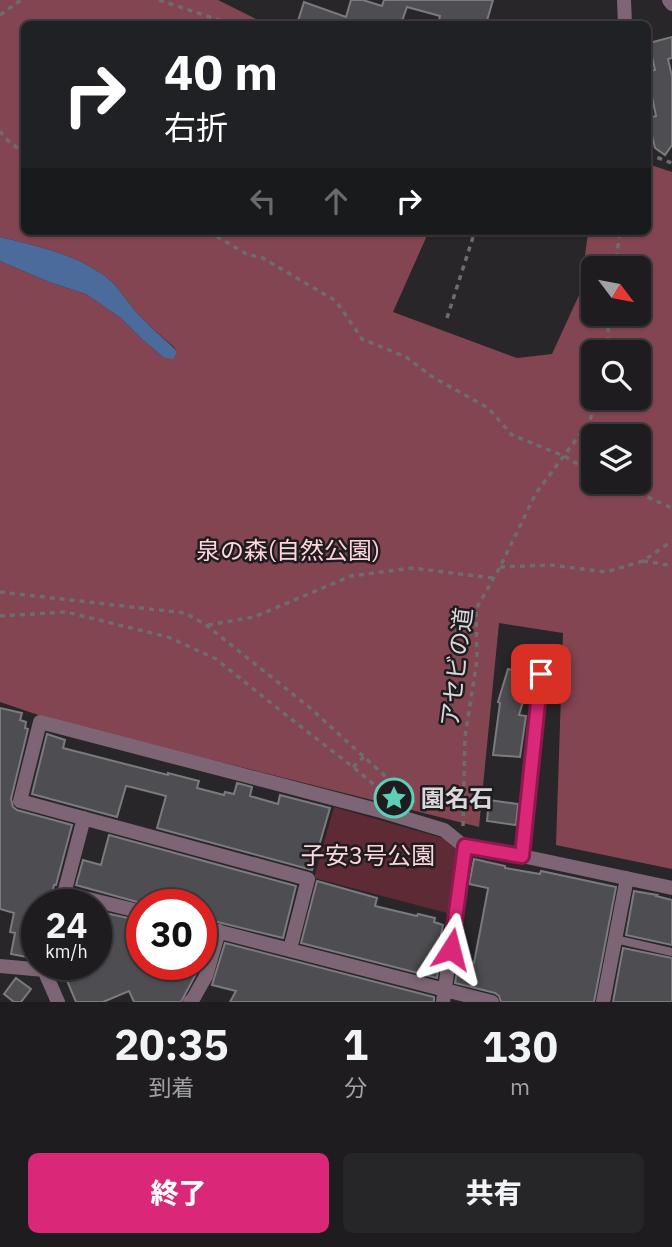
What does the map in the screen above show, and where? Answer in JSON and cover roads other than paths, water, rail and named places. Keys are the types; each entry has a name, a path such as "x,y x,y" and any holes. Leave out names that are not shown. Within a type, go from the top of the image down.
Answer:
{"street":[{"path":"624,0 625,21"},
{"path":"522,856 541,674"},
{"path":"290,950 308,879 20,801 40,722 381,811 444,830 465,846 672,888"},
{"path":"66,889 84,818"},
{"path":"444,996 465,846"},
{"path":"603,1002 627,878"},
{"path":"190,1002 206,976 219,931 444,996 492,1002"},
{"path":"0,966 21,966"},
{"path":"49,980 58,1002"}],"lane":[{"path":"615,939 672,952"}],"water":[{"path":"0,237 69,257 106,277 142,318 174,348 177,352 173,359 163,357 121,318 86,294 0,261"}],"place":[{"name":"園名石","path":"394,798"}],"park label":[{"name":"泉の森(自然公園)","path":"288,550"},
{"name":"子安3号公園","path":"368,855"}]}
